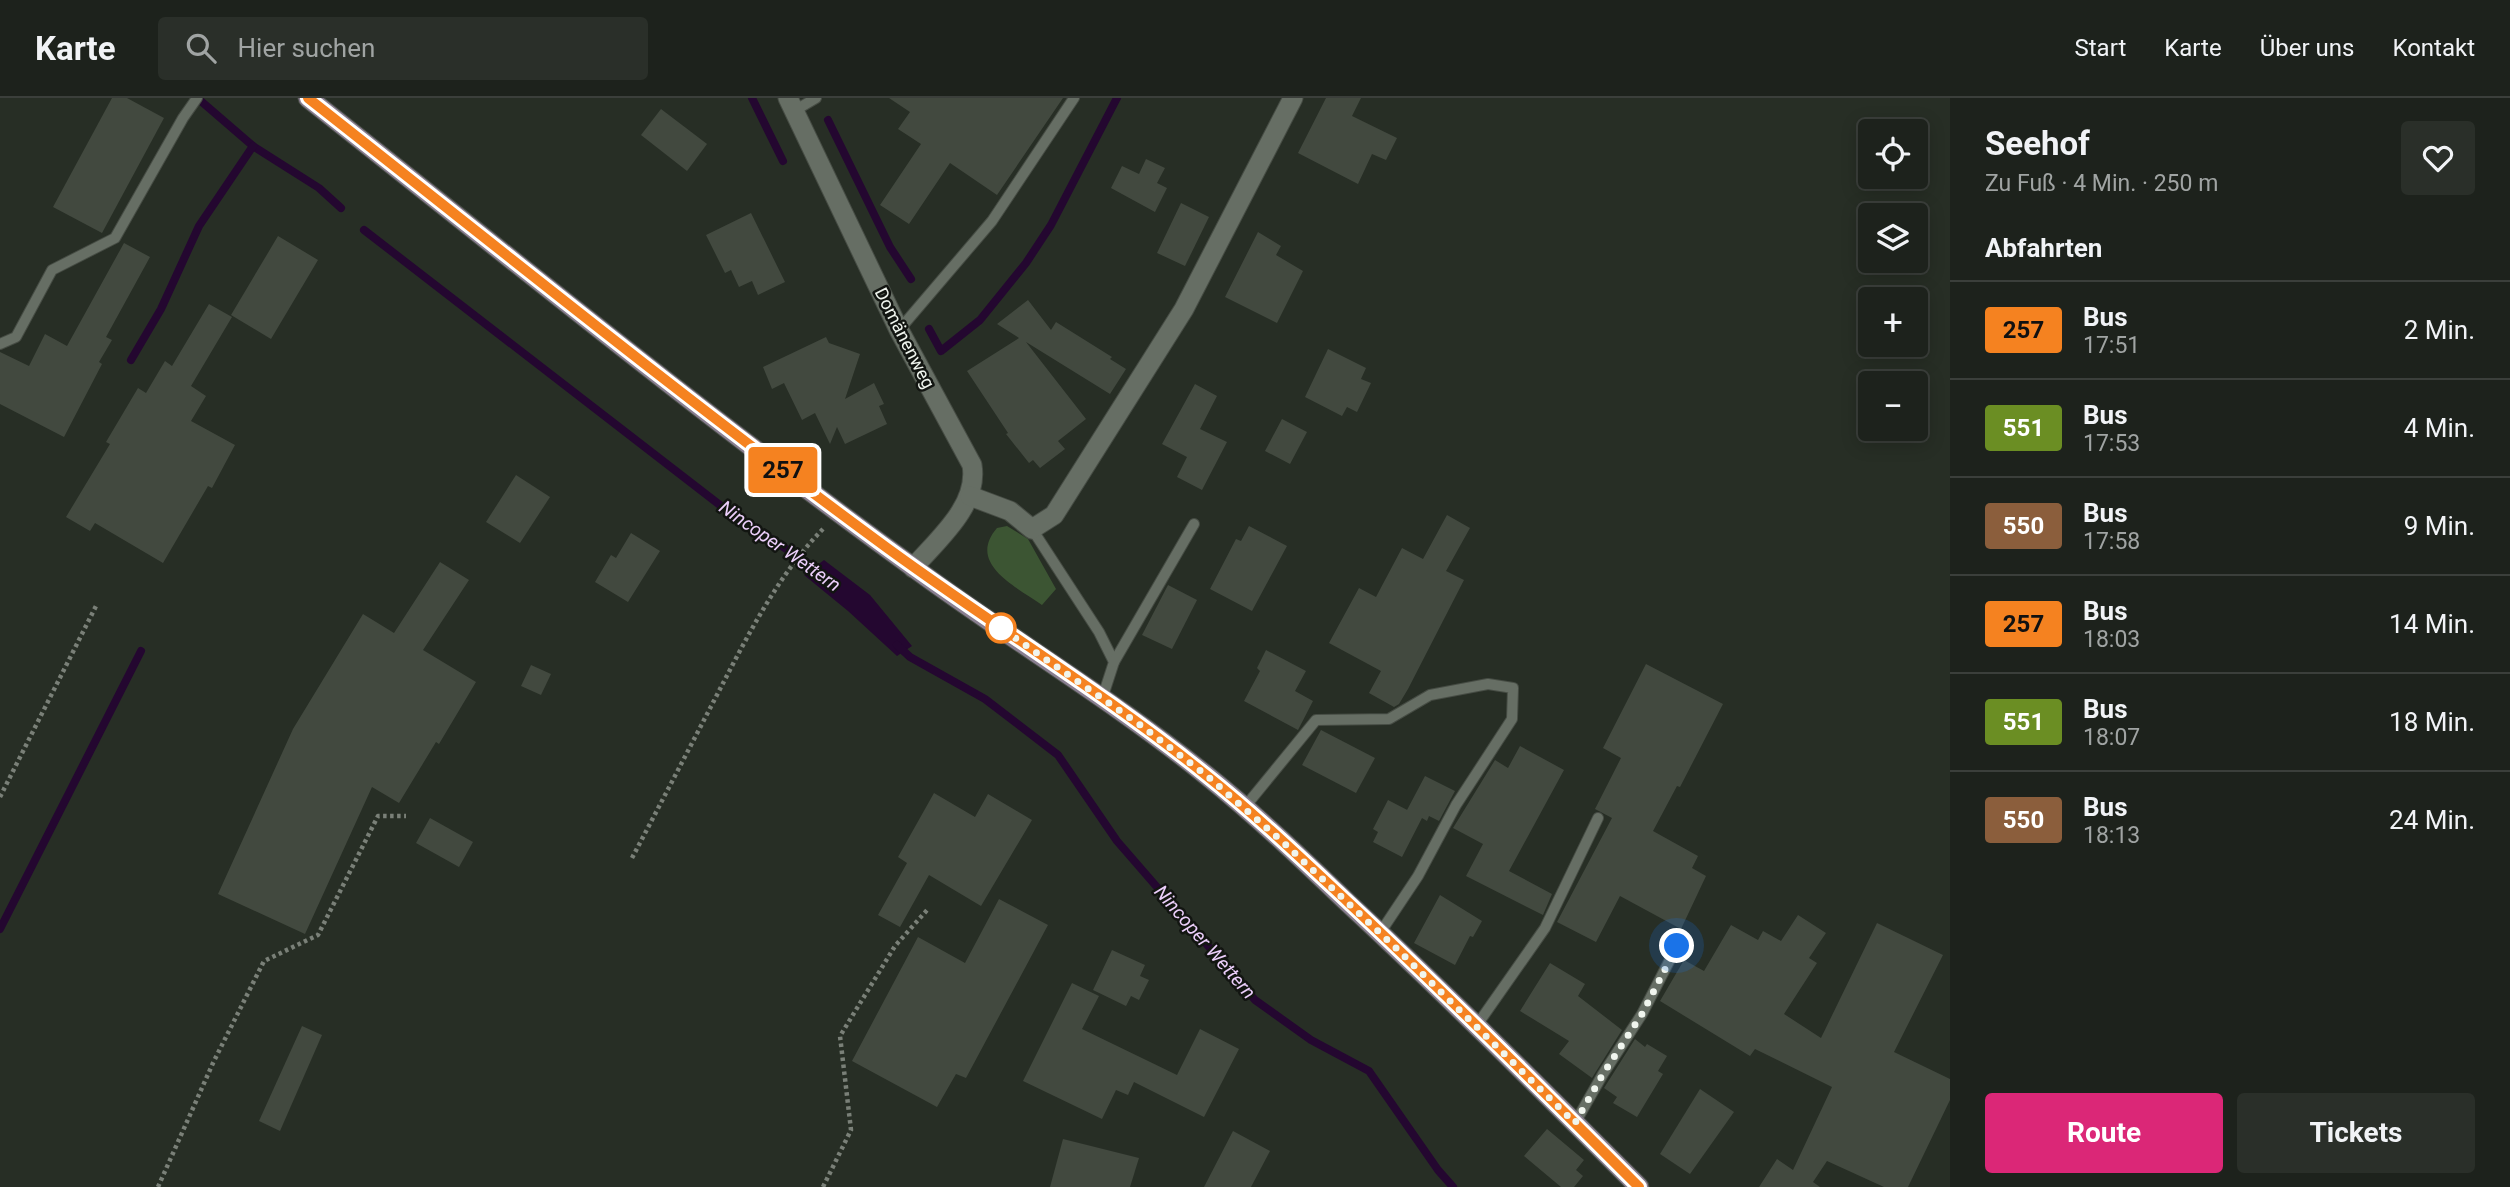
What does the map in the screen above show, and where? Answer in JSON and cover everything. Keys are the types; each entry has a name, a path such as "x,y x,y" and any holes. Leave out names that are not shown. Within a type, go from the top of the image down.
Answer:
{"main road":[{"path":"308,98 677,388 913,568 1206,775 1477,1025 1639,1187"}],"street":[{"path":"913,568 970,496 1010,511 1032,529 1054,515 1184,309 1293,98"},
{"name":"Domänenweg","path":"791,105 899,330 972,466 974,476 970,496"}],"lane":[{"path":"0,344 16,337 52,270 115,238 197,98"},
{"path":"791,105 816,98"},
{"path":"899,330 992,221 1074,98"},
{"path":"1102,699 1114,662 1194,524"},
{"path":"1032,529 1099,632 1114,662"},
{"path":"1244,808 1316,720 1389,719 1430,695 1488,684 1513,688 1512,719 1455,805 1418,877 1380,933"},
{"path":"1477,1025 1545,928 1598,818"},
{"path":"1575,1123 1642,1014 1677,946"}],"path":[{"path":"632,858 745,641 808,544"},
{"path":"0,797 96,607"},
{"path":"158,1187 264,961 318,935 378,816 406,816"},
{"path":"823,1187 851,1130 840,1036 895,946 928,909"}],"green space":[{"path":"1007,526 1028,539 1056,589 1042,605 998,573 991,563 987,553 989,541 997,528"}],"shaded area":[{"path":"824,560 870,595 912,646 897,656 804,575"}],"building":[{"path":"112,98 127,98 164,118 102,233 53,207"},
{"path":"889,98 1063,98 997,195 950,163 909,224 880,205 921,144 898,129 910,112"},
{"path":"1326,98 1361,98 1352,116 1397,138 1386,160 1372,154 1358,184 1298,153"},
{"path":"661,109 707,144 687,171 641,135"},
{"path":"1146,159 1165,168 1157,183 1167,188 1155,212 1111,188 1122,166 1139,174"},
{"path":"1181,203 1209,217 1185,266 1157,253"},
{"path":"751,213 785,282 758,295 752,281 739,287 731,270 725,273 706,235"},
{"path":"1258,232 1281,246 1276,255 1303,271 1277,323 1225,297"},
{"path":"278,236 318,260 271,339 231,315"},
{"path":"124,243 150,257 106,337 112,340 99,362 102,364 64,437 0,404 0,352 29,366 45,334 67,346"},
{"path":"1028,300 1051,330 1056,322 1112,357 1110,359 1126,369 1110,394 1026,342 1086,419 1058,441 1065,449 1040,468 1033,460 1029,463 1006,434 1008,433 967,371 1019,338 997,324"},
{"path":"209,304 232,317 191,386 206,396 191,421 235,445 212,488 208,486 163,563 95,523 90,531 66,517 110,444 106,442 138,388 146,393 165,361 172,366"},
{"path":"826,337 829,343 860,354 845,399 874,383 884,404 879,406 887,424 845,444 837,427 830,444 815,413 802,420 784,383 772,389 763,367"},
{"path":"1328,349 1366,368 1361,379 1371,383 1357,412 1347,407 1342,416 1305,397"},
{"path":"1195,384 1217,396 1200,429 1227,442 1202,490 1177,477 1187,457 1162,444"},
{"path":"1282,419 1307,432 1290,464 1265,451"},
{"path":"516,475 550,497 520,543 486,522"},
{"path":"1447,515 1470,528 1446,571 1464,580 1408,689 1399,704 1394,707 1369,693 1381,671 1329,643 1359,588 1376,597 1402,548 1423,559"},
{"path":"1249,526 1287,546 1252,611 1210,589 1236,539 1241,541"},
{"path":"631,533 660,551 628,602 595,582 611,555 616,558"},
{"path":"440,562 469,580 423,650 476,682 439,744 436,742 399,803 372,787 305,934 218,894 293,729 363,614 394,633"},
{"path":"1168,585 1197,600 1172,649 1142,635"},
{"path":"1266,650 1306,671 1295,691 1313,701 1298,730 1244,701 1260,671 1257,668"},
{"path":"1646,664 1723,704 1680,787 1677,786 1653,831 1698,856 1692,868 1706,876 1681,929 1620,896 1596,942 1557,922 1612,818 1595,809 1621,758 1603,748"},
{"path":"531,665 551,674 541,695 521,686"},
{"path":"1321,730 1375,758 1356,793 1302,765"},
{"path":"1520,746 1564,770 1509,871 1552,894 1543,915 1466,876 1483,844 1453,828 1495,760 1508,768"},
{"path":"1425,776 1455,791 1439,821 1429,816 1427,821 1422,818 1402,857 1373,842 1378,832 1373,829 1388,800 1407,810"},
{"path":"934,793 975,817 988,794 1032,820 981,906 929,875 900,927 878,915 907,863 898,857"},
{"path":"430,818 473,842 459,867 416,843"},
{"path":"1440,895 1482,921 1473,937 1470,936 1455,965 1414,943"},
{"path":"999,899 1048,925 966,1078 956,1074 937,1107 852,1061 918,937 965,963"},
{"path":"1798,915 1826,933 1809,958 1817,963 1784,1014 1821,1038 1877,923 1943,955 1894,1052 1950,1079 1950,1100 1908,1187 1884,1187 1827,1161 1813,1182 1820,1187 1759,1187 1777,1159 1793,1170 1832,1087 1755,1049 1750,1056 1660,1001 1684,960 1704,971 1731,925 1758,940 1763,931 1781,941"},
{"path":"1112,950 1145,965 1140,976 1149,980 1139,1000 1131,996 1126,1006 1093,990"},
{"path":"1550,963 1585,984 1578,996 1622,1030 1592,1078 1559,1054 1569,1041 1520,1011"},
{"path":"1072,983 1099,996 1082,1029 1177,1075 1200,1029 1239,1049 1204,1117 1134,1082 1128,1095 1116,1090 1102,1119 1023,1081"},
{"path":"302,1026 322,1035 280,1131 259,1121"},
{"path":"1635,1039 1645,1047 1647,1044 1667,1056 1658,1071 1663,1074 1637,1117 1613,1103 1617,1097 1604,1088"},
{"path":"1700,1089 1734,1112 1690,1174 1660,1154"},
{"path":"1547,1129 1584,1160 1576,1170 1583,1176 1574,1187 1561,1187 1524,1156"},
{"path":"1233,1131 1270,1151 1251,1187 1204,1187"},
{"path":"1063,1139 1139,1158 1130,1187 1050,1187"}],"waterway":[{"path":"752,98 783,161"},
{"path":"929,329 941,351 980,320 1026,263 1051,225 1117,98"},
{"name":"Nincoper Wettern","path":"202,102 253,146 319,188 341,208"},
{"path":"828,120 890,247 911,279"},
{"path":"131,360 161,309 199,226 253,146"},
{"name":"Nincoper Wettern","path":"364,230 725,509 823,573"},
{"name":"Nincoper Wettern","path":"897,645 910,657 985,699 1058,755 1117,841 1255,1000 1311,1040 1369,1071 1438,1170 1453,1187"},
{"path":"0,929 141,651"}],"bus line":[{"name":"257","path":"308,98 839,513 913,568 1139,724 1206,775 1284,843 1448,997 1639,1187"}],"route":[{"path":"1001,628 998,626 1139,724 1206,775 1284,843 1397,949 1575,1123 1642,1014 1677,946"}]}
